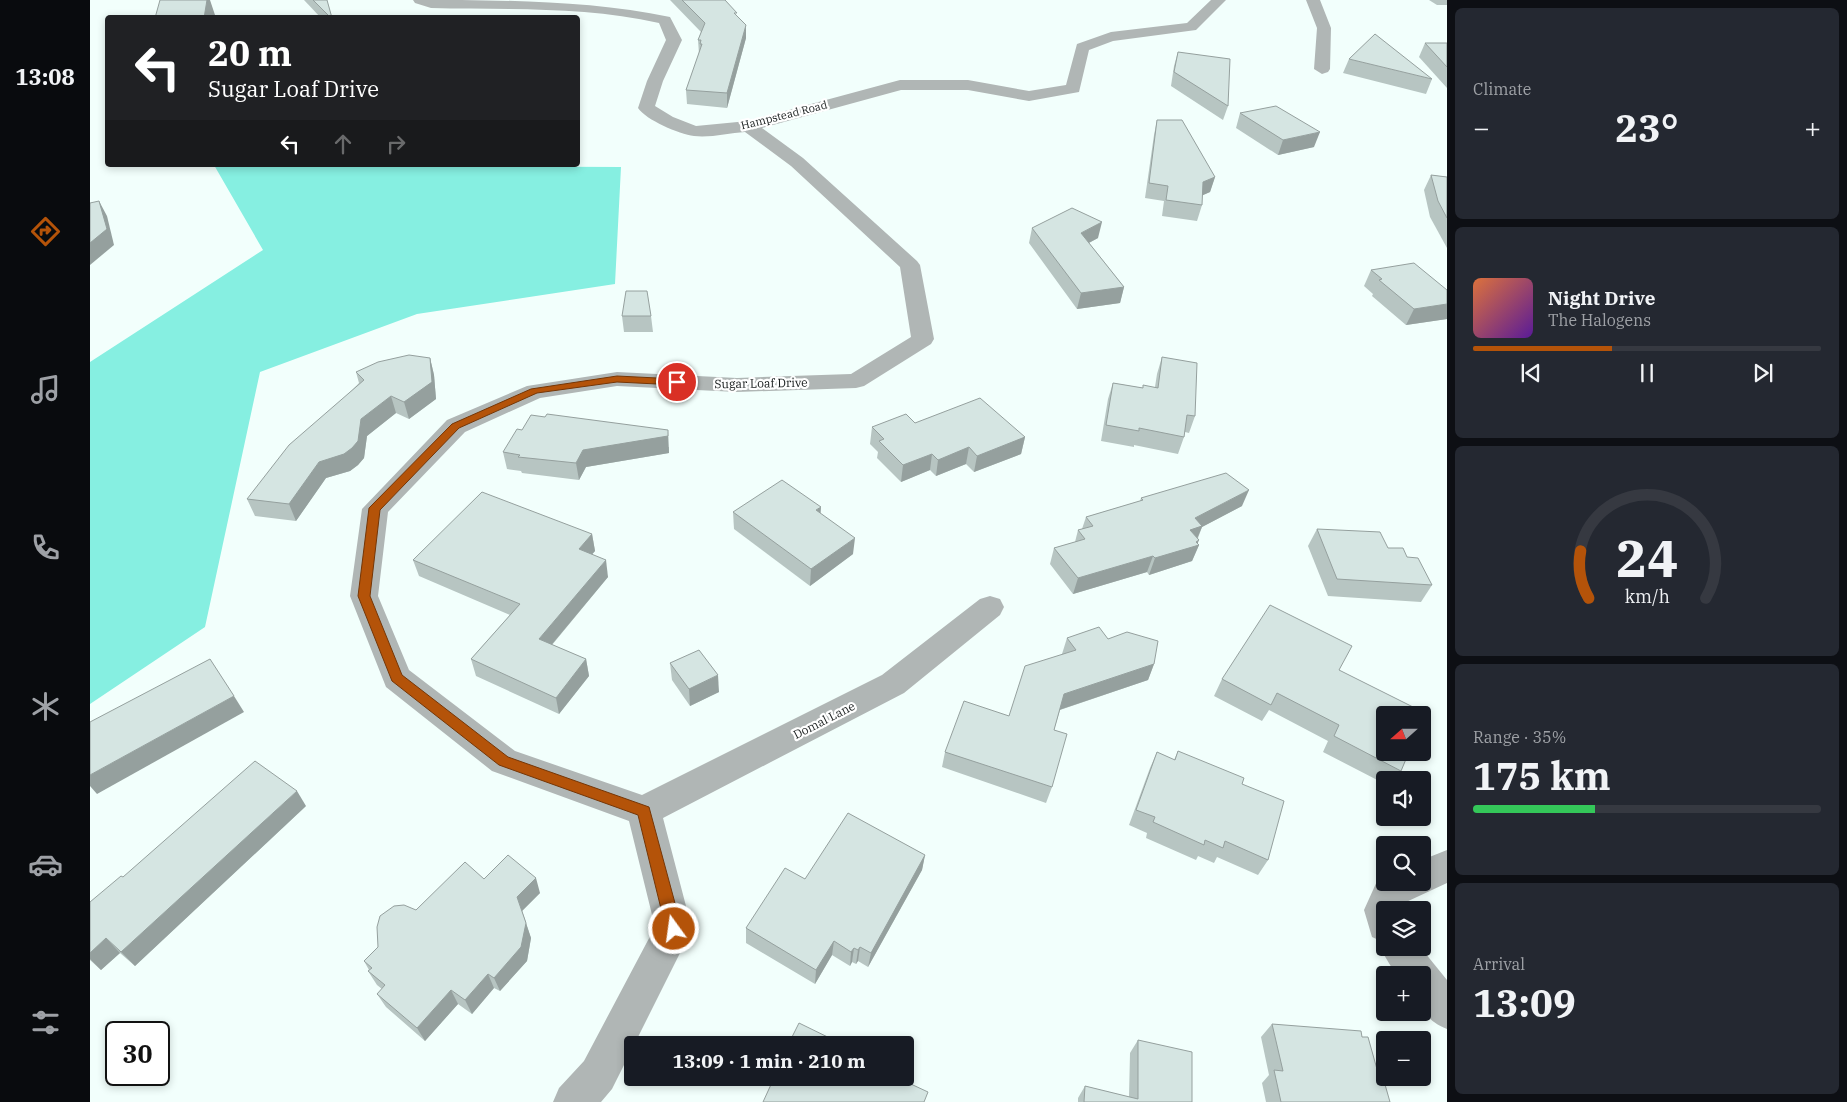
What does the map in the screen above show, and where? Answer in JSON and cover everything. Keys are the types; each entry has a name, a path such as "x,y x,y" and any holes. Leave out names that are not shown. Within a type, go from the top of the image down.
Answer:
{"street":[{"name":"Hampstead Road","path":"420,0 431,4 578,7 622,10 666,20 674,40 655,81 646,108 667,121 695,131 748,126 900,85 968,85 1029,96 1073,89 1082,47 1111,36 1191,27 1219,0"},
{"path":"1313,0 1324,28 1322,69"},
{"name":"Sugar Loaf Drive","path":"644,811 504,761 397,678 364,596 374,508 456,426 535,391 617,379 737,385 856,381 923,339 910,265 797,162 748,126"},
{"name":"Domal Lane","path":"644,811 893,684 990,607"},
{"path":"573,1102 598,1074 674,929 644,811"},
{"path":"1431,874 1447,866"},
{"path":"1404,956 1412,966"},
{"path":"1431,990 1447,1010"}],"shaded area":[{"path":"215,167 621,167 615,284 417,314 260,372 205,627 90,704 90,362 263,250"}],"building":[{"path":"160,0 207,0 204,15 156,15"},
{"path":"313,0 327,0 331,15 328,15"},
{"path":"682,0 725,0 746,25 727,93 686,90 702,44 700,44 701,40 698,40 705,23"},
{"path":"1375,34 1432,79 1349,59"},
{"path":"1425,43 1447,43 1447,67"},
{"path":"1178,52 1230,59 1228,106 1174,72"},
{"path":"1276,106 1320,132 1283,140 1240,113"},
{"path":"1157,120 1182,120 1215,177 1203,182 1202,205 1166,200 1168,186 1149,183"},
{"path":"1431,175 1447,177 1447,218 1438,201"},
{"path":"99,201 107,229 90,243 90,203"},
{"path":"1072,208 1102,222 1081,233 1124,287 1081,293 1032,228"},
{"path":"1414,263 1447,290 1447,304 1414,309 1379,280 1382,279 1371,270"},
{"path":"626,291 647,291 651,316 622,316"},
{"path":"409,355 430,358 432,382 404,402 391,396 361,419 358,441 344,454 319,462 289,504 247,499 289,445 364,380 356,372 378,362"},
{"path":"1162,357 1197,363 1195,416 1187,415 1184,437 1139,428 1139,431 1106,425 1113,383 1143,388 1143,385 1158,388"},
{"path":"980,398 1025,437 977,456 969,447 938,460 932,454 903,465 879,441 884,439 872,427 906,414 915,423"},
{"path":"547,414 668,430 668,436 583,450 576,463 518,457 520,455 503,452 517,429 522,430 531,415 545,417"},
{"path":"1226,473 1249,490 1195,518 1202,526 1190,530 1199,540 1196,542 1199,545 1078,578 1054,548 1085,539 1078,530 1093,526 1086,517 1143,500 1141,498"},
{"path":"782,480 821,507 816,510 855,538 811,569 733,512"},
{"path":"482,492 592,534 579,549 606,560 539,639 586,659 556,698 471,659 520,604 413,560"},
{"path":"1317,529 1380,532 1388,548 1403,548 1407,557 1418,558 1432,585 1337,579"},
{"path":"1270,605 1352,646 1339,670 1411,706 1376,706 1376,758 1334,736 1339,725 1277,693 1271,705 1222,679"},
{"path":"1099,627 1108,639 1127,632 1158,641 1154,664 1064,694 1054,730 1067,734 1052,787 945,752 964,701 1009,716 1025,666 1076,650 1067,638"},
{"path":"699,650 718,675 689,689 670,663"},
{"path":"210,659 234,696 90,775 90,722"},
{"path":"1178,751 1244,778 1242,784 1284,801 1268,860 1225,841 1223,848 1205,840 1204,845 1153,822 1155,817 1136,810 1157,752 1175,760"},
{"path":"255,761 297,791 121,952 106,938 90,953 90,902 121,876 123,877"},
{"path":"1382,761 1405,761 1401,771"},
{"path":"848,813 925,855 871,953 860,947 858,950 854,948 851,952 834,941 816,970 746,928 785,868 805,879"},
{"path":"508,855 536,878 517,897 526,923 521,947 494,978 488,974 465,1000 451,990 417,1028 377,994 385,985 368,971 372,968 364,961 378,947 377,927 380,916 394,906 404,905 416,910 465,862 484,879"},
{"path":"799,1023 826,1036 792,1036"},
{"path":"1272,1024 1361,1031 1362,1037 1368,1037 1376,1066 1376,1086 1385,1086 1390,1102 1281,1102 1274,1070 1283,1071"},
{"path":"1138,1040 1192,1052 1192,1102 1084,1102 1085,1086 1138,1099"},
{"path":"770,1086 914,1086 928,1092 924,1102 763,1102"}],"route":[{"path":"674,929 644,811 504,761 397,678 364,596 374,508 456,426 535,391 617,379 677,382"}]}
